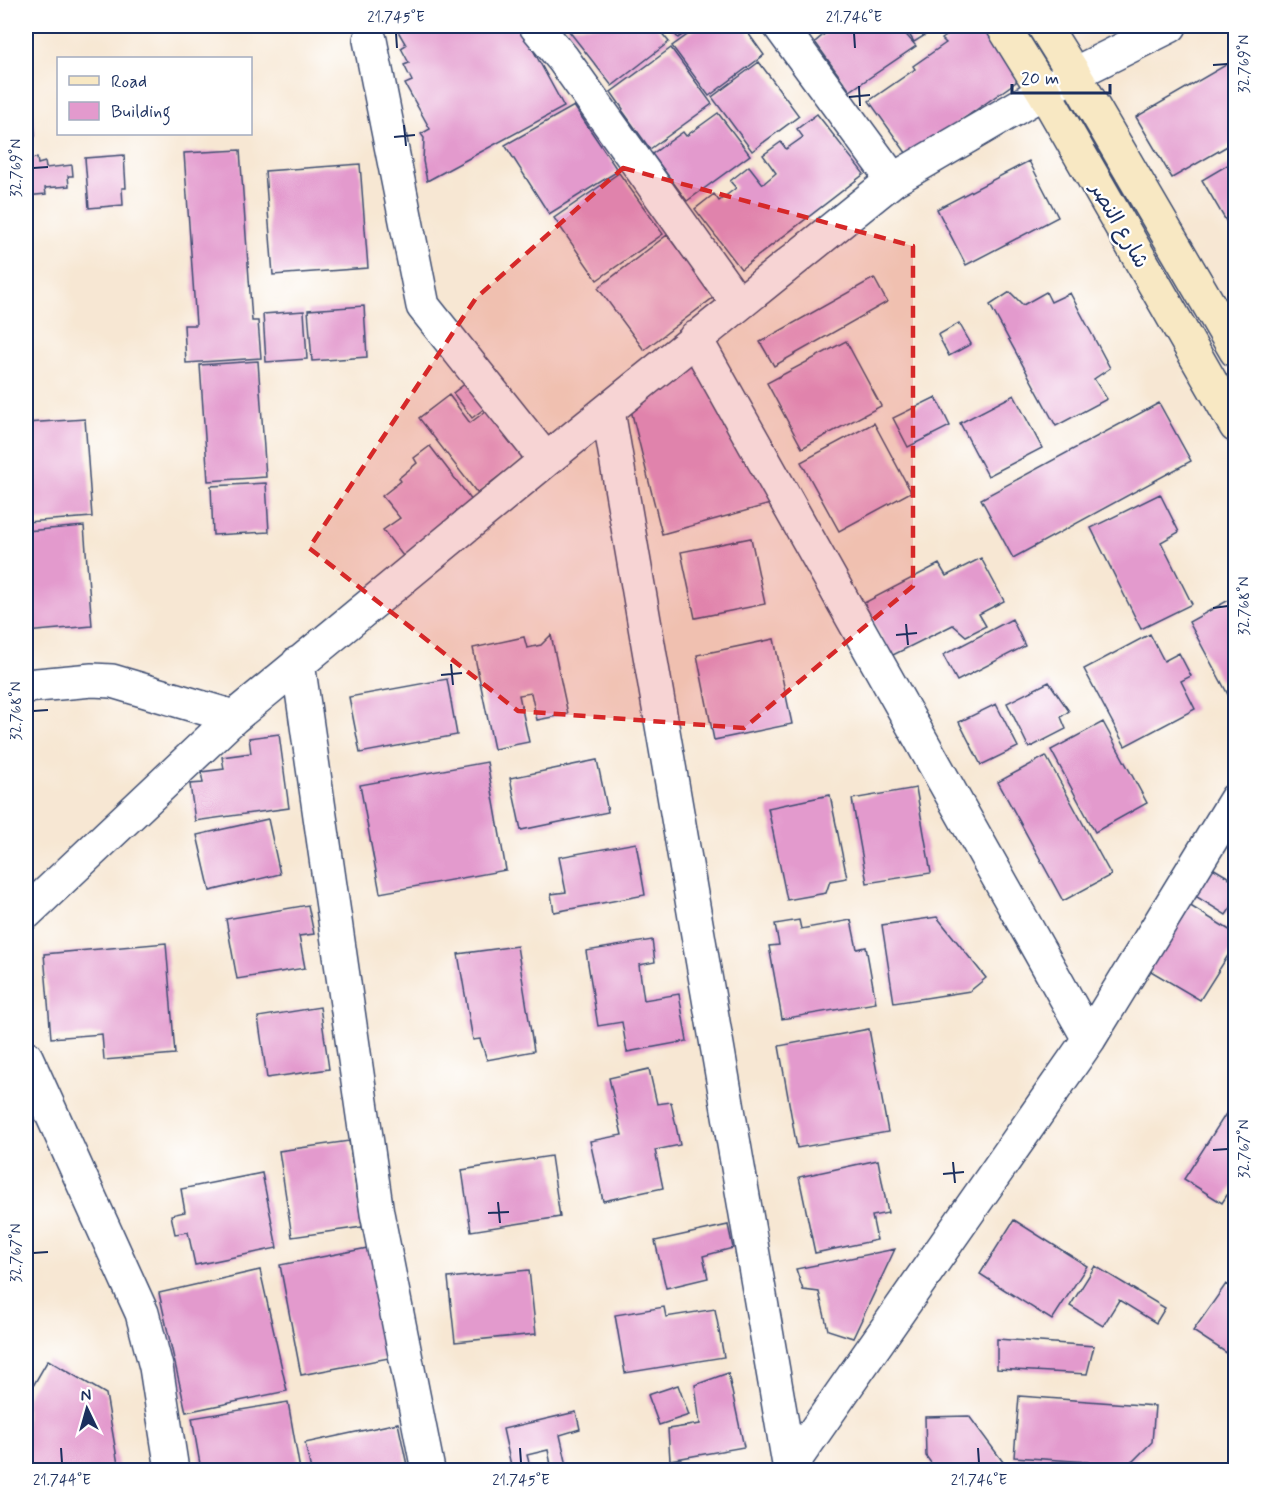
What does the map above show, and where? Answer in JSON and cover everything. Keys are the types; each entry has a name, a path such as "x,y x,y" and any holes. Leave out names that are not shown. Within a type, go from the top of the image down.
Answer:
{"street":[{"path":"536,26 738,304"},
{"path":"780,26 893,180"},
{"name":"شارع النصر","path":"1003,26 1044,92 1236,426"},
{"name":"شارع النصر","path":"1044,26 1236,351"},
{"path":"26,913 234,717 695,338 893,180 1074,74 1170,26"},
{"path":"370,40 423,306 546,460"},
{"path":"695,338 1089,1039"},
{"path":"608,411 790,1468"},
{"path":"298,663 377,1214 428,1470"},
{"path":"26,686 92,680 112,681 234,717"},
{"path":"790,1468 1089,1039 1236,799"},
{"path":"26,1057 142,1313 156,1367 172,1470"}],"highlighted area":[{"path":"623,168 913,246 913,586 744,728 518,711 309,548 476,298"}],"building":[{"path":"395,26 520,26 564,107 427,181 423,161 424,138 421,134 430,129 405,84 412,81 404,65 409,63 401,48 406,45"},
{"path":"565,26 656,26 669,42 612,86"},
{"path":"668,26 695,26 678,38"},
{"path":"700,26 743,26 764,55 709,96 672,46"},
{"path":"834,26 893,26 897,31 901,29 916,46 850,91 815,42"},
{"path":"904,26 940,26 914,42"},
{"path":"961,26 997,26 1019,57 1016,82 909,157 869,101 915,69 913,66 946,43 942,39"},
{"path":"671,48 712,104 650,149 611,92"},
{"path":"1236,59 1236,141 1172,178 1136,117"},
{"path":"759,62 799,116 752,151 712,97"},
{"path":"32,97 35,136 26,136 26,98"},
{"path":"574,106 618,171 549,214 505,145"},
{"path":"718,113 750,155 687,201 652,154 683,132 686,136"},
{"path":"817,114 864,174 741,269 695,209 714,194 719,201 736,188 730,181 749,166 763,184 776,173 763,155 781,142 786,149 803,137 797,129"},
{"path":"240,150 252,321 258,321 261,358 186,363 184,325 196,325 184,153"},
{"path":"26,153 29,153 30,159 37,158 38,164 45,162 46,168 72,165 73,176 68,176 69,186 45,188 46,194 26,196"},
{"path":"124,155 126,188 122,188 123,205 89,208 85,158"},
{"path":"1236,160 1236,238 1202,180"},
{"path":"1029,161 1058,217 966,265 937,209"},
{"path":"360,164 368,268 273,275 265,171"},
{"path":"619,173 663,234 597,280 554,218"},
{"path":"667,235 714,297 644,350 598,288"},
{"path":"874,278 887,302 774,366 760,342"},
{"path":"1010,292 1023,305 1046,292 1051,302 1070,293 1110,368 1094,379 1107,399 1056,426 990,305"},
{"path":"364,306 367,357 312,361 308,310"},
{"path":"304,311 307,359 266,362 263,314"},
{"path":"959,323 971,344 949,356 938,335"},
{"path":"846,341 881,406 802,448 767,383"},
{"path":"696,359 781,501 662,534 631,410"},
{"path":"258,361 266,477 208,481 200,365"},
{"path":"470,380 489,405 472,418 453,393"},
{"path":"449,395 470,423 490,408 527,455 477,493 419,418"},
{"path":"1014,395 1042,448 988,476 960,423"},
{"path":"936,397 950,426 908,447 893,418"},
{"path":"1159,403 1191,461 1013,558 981,499"},
{"path":"85,419 92,517 26,522 26,423"},
{"path":"874,423 911,492 839,531 801,462"},
{"path":"430,446 473,502 403,556 383,530 400,518 382,496 401,481 399,478 417,463 414,458"},
{"path":"266,483 269,532 213,535 211,486"},
{"path":"1160,494 1179,532 1161,542 1192,604 1141,629 1091,528"},
{"path":"84,526 92,626 26,632 26,531"},
{"path":"751,538 765,604 695,618 681,552"},
{"path":"981,558 1004,601 979,614 986,626 966,636 953,625 891,656 864,603 939,564 946,576"},
{"path":"1236,596 1236,693 1231,700 1189,622"},
{"path":"1012,619 1025,646 957,681 943,655"},
{"path":"1150,634 1164,661 1179,653 1191,676 1181,681 1195,709 1125,746 1084,669"},
{"path":"551,635 568,714 537,720 531,693 519,695 529,742 494,749 473,648 524,637 527,648 541,645"},
{"path":"774,639 792,724 714,740 697,655"},
{"path":"447,679 457,735 360,753 349,697"},
{"path":"1049,682 1069,711 1061,717 1066,729 1029,748 1007,703"},
{"path":"996,704 1018,747 981,765 959,722"},
{"path":"1103,722 1147,803 1095,832 1051,750"},
{"path":"279,734 289,808 195,821 190,784 203,783 201,772 224,769 222,757 251,753 249,738"},
{"path":"1046,756 1111,875 1063,901 998,782"},
{"path":"597,760 608,812 521,830 510,778"},
{"path":"487,762 506,870 380,893 360,785"},
{"path":"916,788 931,873 867,883 852,799"},
{"path":"830,795 847,878 830,881 826,893 787,900 768,808"},
{"path":"268,819 280,874 210,891 197,835"},
{"path":"636,843 645,895 554,912 551,894 566,892 559,857"},
{"path":"1206,864 1236,882 1236,900 1226,915 1189,892"},
{"path":"1184,902 1236,934 1236,943 1200,1000 1144,967"},
{"path":"308,905 314,934 299,936 305,968 237,979 226,919"},
{"path":"937,917 986,978 970,991 894,1003 882,925"},
{"path":"799,920 801,929 851,920 857,949 866,947 876,1003 782,1019 769,946 779,945 775,924"},
{"path":"652,940 655,962 639,965 644,1000 679,994 687,1041 627,1052 622,1022 598,1026 586,951"},
{"path":"166,943 175,1054 104,1060 102,1034 51,1038 44,954"},
{"path":"517,946 534,1051 487,1060 480,1039 473,1040 458,954"},
{"path":"320,1007 329,1069 267,1078 258,1017"},
{"path":"869,1029 888,1132 797,1148 779,1046"},
{"path":"649,1069 657,1104 671,1102 680,1145 655,1150 663,1188 603,1201 590,1141 622,1135 609,1078"},
{"path":"1236,1098 1236,1181 1222,1203 1184,1179"},
{"path":"349,1141 362,1227 292,1237 279,1151"},
{"path":"551,1156 560,1217 471,1231 462,1170"},
{"path":"878,1160 888,1213 872,1216 877,1240 815,1253 799,1177"},
{"path":"262,1173 277,1248 195,1265 188,1232 175,1234 171,1215 185,1212 181,1189"},
{"path":"1014,1220 1087,1266 1052,1320 980,1274"},
{"path":"728,1225 733,1248 703,1256 708,1278 666,1288 655,1241"},
{"path":"373,1247 394,1357 301,1375 280,1265"},
{"path":"895,1249 853,1338 828,1330 819,1292 803,1290 796,1269"},
{"path":"1095,1266 1165,1308 1156,1323 1119,1300 1103,1326 1070,1306"},
{"path":"260,1270 287,1391 186,1412 159,1293"},
{"path":"529,1270 536,1334 455,1342 448,1278"},
{"path":"1226,1284 1236,1290 1236,1359 1193,1331"},
{"path":"664,1307 666,1317 715,1309 724,1357 625,1373 615,1315"},
{"path":"997,1339 1094,1346 1087,1374 997,1369"},
{"path":"48,1360 106,1394 119,1470 26,1470 26,1398"},
{"path":"728,1373 744,1447 670,1460 668,1429 700,1424 695,1385"},
{"path":"678,1385 689,1415 659,1425 648,1395"},
{"path":"1019,1396 1155,1406 1152,1442 1133,1461 1122,1466 1121,1470 1087,1470 1088,1462 1014,1457"},
{"path":"288,1402 300,1470 201,1470 192,1418"},
{"path":"576,1412 580,1429 560,1435 568,1470 552,1470 548,1450 527,1455 531,1470 512,1470 503,1429"},
{"path":"969,1416 1009,1470 936,1470 926,1456 925,1417"},
{"path":"398,1423 408,1470 311,1470 305,1443"}]}
